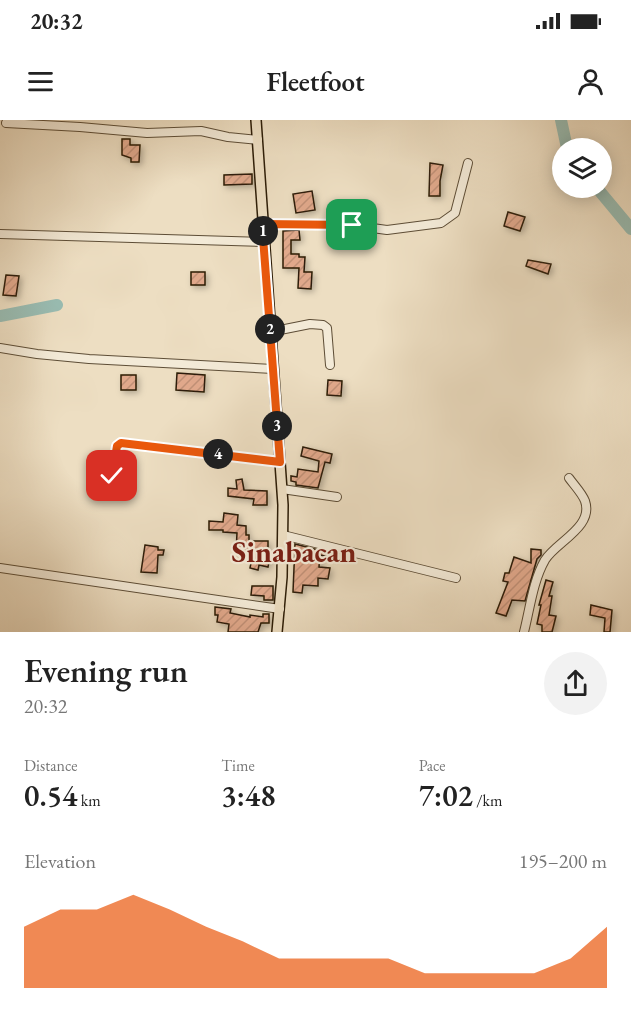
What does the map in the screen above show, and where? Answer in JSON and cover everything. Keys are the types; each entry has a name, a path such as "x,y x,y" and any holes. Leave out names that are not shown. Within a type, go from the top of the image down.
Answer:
{"main road":[{"path":"256,120 282,489 283,535 277,632"}],"street":[{"path":"6,123 147,133 201,131 258,140"},
{"path":"262,224 343,224 387,230 441,223 455,213 468,163"},
{"path":"0,234 263,242"},
{"path":"270,332 310,324 324,325 327,328 330,364"},
{"path":"0,348 89,359 273,369"},
{"path":"112,476 117,446 121,443 280,462"},
{"path":"525,632 547,557 585,518 585,501 569,478"},
{"path":"282,489 337,497"},
{"path":"283,535 456,578"},
{"path":"0,568 280,609"}],"building":[{"path":"122,139 130,139 130,145 140,145 139,162 131,162 131,158 122,155"},
{"path":"430,163 443,165 440,196 429,196"},
{"path":"252,174 252,184 224,185 224,175"},
{"path":"312,191 315,210 296,213 293,194"},
{"path":"508,212 525,217 520,231 504,226"},
{"path":"299,230 300,240 291,240 291,254 305,257 304,272 312,272 311,289 298,288 299,268 283,268 283,231"},
{"path":"528,260 551,264 548,274 526,266"},
{"path":"191,272 205,272 205,285 191,285"},
{"path":"6,275 19,276 16,296 3,295"},
{"path":"177,373 205,375 204,392 176,390"},
{"path":"121,375 136,375 136,390 121,390"},
{"path":"328,380 342,381 341,396 327,395"},
{"path":"303,447 332,454 330,463 325,462 318,488 296,485 296,482 291,481 291,476 297,477 298,469 318,472 319,461 301,456"},
{"path":"242,479 244,490 267,491 267,505 253,505 254,499 228,496 228,488 237,489 236,480"},
{"path":"224,513 238,515 237,525 246,526 249,541 268,541 268,555 270,556 268,567 259,565 258,570 250,568 253,553 236,552 237,533 209,530 209,521 223,522"},
{"path":"295,544 334,554 333,557 320,555 319,567 330,568 328,579 318,578 318,586 303,585 302,593 293,592"},
{"path":"145,545 164,550 163,555 158,555 157,573 141,572"},
{"path":"531,549 541,550 541,555 537,559 525,601 512,600 506,616 496,613 508,582 503,581 505,573 509,573 514,557 531,563"},
{"path":"546,580 553,582 549,596 552,596 549,615 556,616 552,632 542,632 542,625 537,624 541,605 539,605"},
{"path":"252,586 273,586 273,600 264,600 264,596 251,595"},
{"path":"591,605 612,610 610,632 604,632 605,618 590,615"},
{"path":"215,607 231,609 230,613 250,617 250,615 263,617 263,614 269,614 269,623 261,623 258,632 228,632 229,624 217,622 218,615 215,615"}],"waterway":[{"path":"561,120 565,138"},
{"path":"605,198 631,229"},
{"path":"0,316 57,305"}],"district":[{"name":"Sinabacan","path":"294,551"}],"route":[{"path":"112,476 117,446 126,442 280,462 262,224 352,225"}]}
